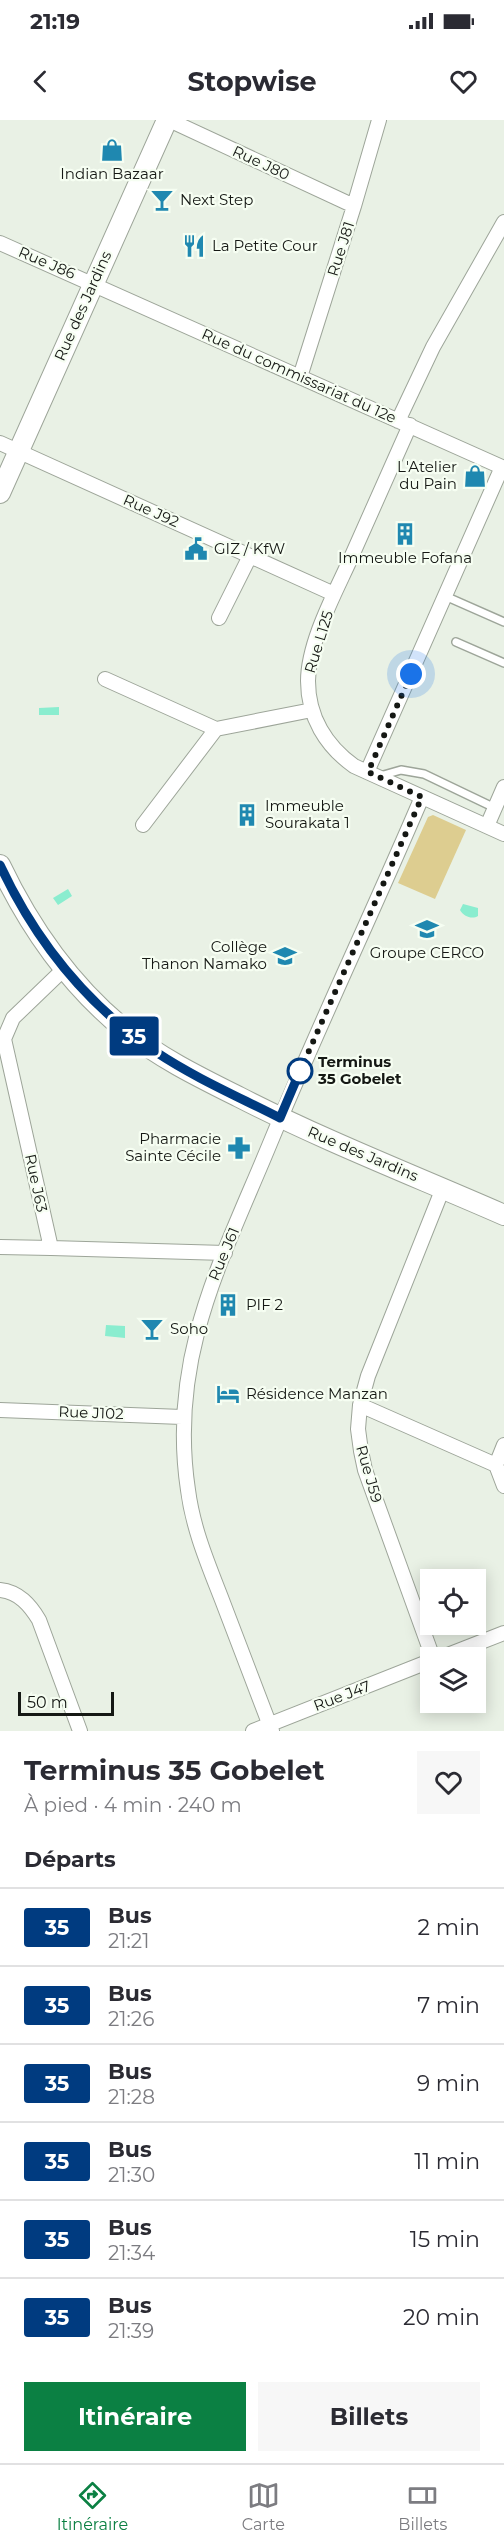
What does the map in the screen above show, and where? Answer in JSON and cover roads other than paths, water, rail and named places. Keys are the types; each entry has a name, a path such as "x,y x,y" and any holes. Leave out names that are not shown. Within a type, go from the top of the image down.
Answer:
{"main road":[{"name":"Rue des Jardins","path":"0,493 9,447 94,283 168,120"},
{"name":"Rue des Jardins","path":"0,865 36,930 64,969 96,1004 157,1053 280,1118 504,1215"}],"street":[{"name":"Rue J80","path":"168,120 354,206"},
{"name":"Rue J81","path":"300,377 379,120"},
{"name":"Rue L125","path":"504,222 433,347 334,594 311,658 308,680 316,722 334,749 354,766 504,834"},
{"name":"Rue J86","path":"0,243 94,283"},
{"name":"Rue du commissariat du 12e","path":"94,283 503,467"},
{"name":"Rue J92","path":"9,447 334,594"},
{"path":"372,775 445,596 498,489 503,467"},
{"path":"219,618 250,556"},
{"path":"105,679 216,729 312,710"},
{"path":"143,825 216,729"},
{"path":"487,826 504,787"},
{"name":"Rue J61","path":"270,1728 197,1534 188,1490 182,1417 188,1368 196,1329 280,1118 422,797"},
{"name":"Rue J63","path":"51,1248 4,1039 13,1018 64,969"},
{"name":"Rue J59","path":"428,1647 365,1470 358,1429 360,1405 378,1349 443,1188"},
{"path":"0,1247 225,1253"},
{"path":"360,1405 495,1465 504,1486"},
{"name":"Rue J102","path":"0,1410 182,1417"},
{"path":"495,1465 504,1445"},
{"path":"0,1590 21,1598 31,1607 39,1620 80,1731"},
{"path":"468,1647 504,1633"},
{"name":"Rue J47","path":"253,1731 270,1728 420,1664"}],"lane":[{"path":"445,596 504,622"},
{"path":"456,642 504,663"},
{"path":"372,775 401,770 424,774 495,808"}],"place":[{"name":"Indian Bazaar","path":"112,150"},
{"name":"Next Step","path":"162,200"},
{"name":"La Petite Cour","path":"194,246"},
{"name":"L'Atelier du Pain","path":"475,476"},
{"name":"Immeuble Fofana","path":"405,534"},
{"name":"GIZ / KfW","path":"196,549"},
{"name":"Immeuble Sourakata 1","path":"247,815"},
{"name":"Groupe CERCO","path":"427,929"},
{"name":"Collège Thanon Namako","path":"285,956"},
{"name":"Terminus 35 Gobelet","path":"300,1071"},
{"name":"Pharmacie Sainte Cécile","path":"239,1148"},
{"name":"PIF 2","path":"228,1305"},
{"name":"Soho","path":"152,1329"},
{"name":"Résidence Manzan","path":"228,1394"}]}
